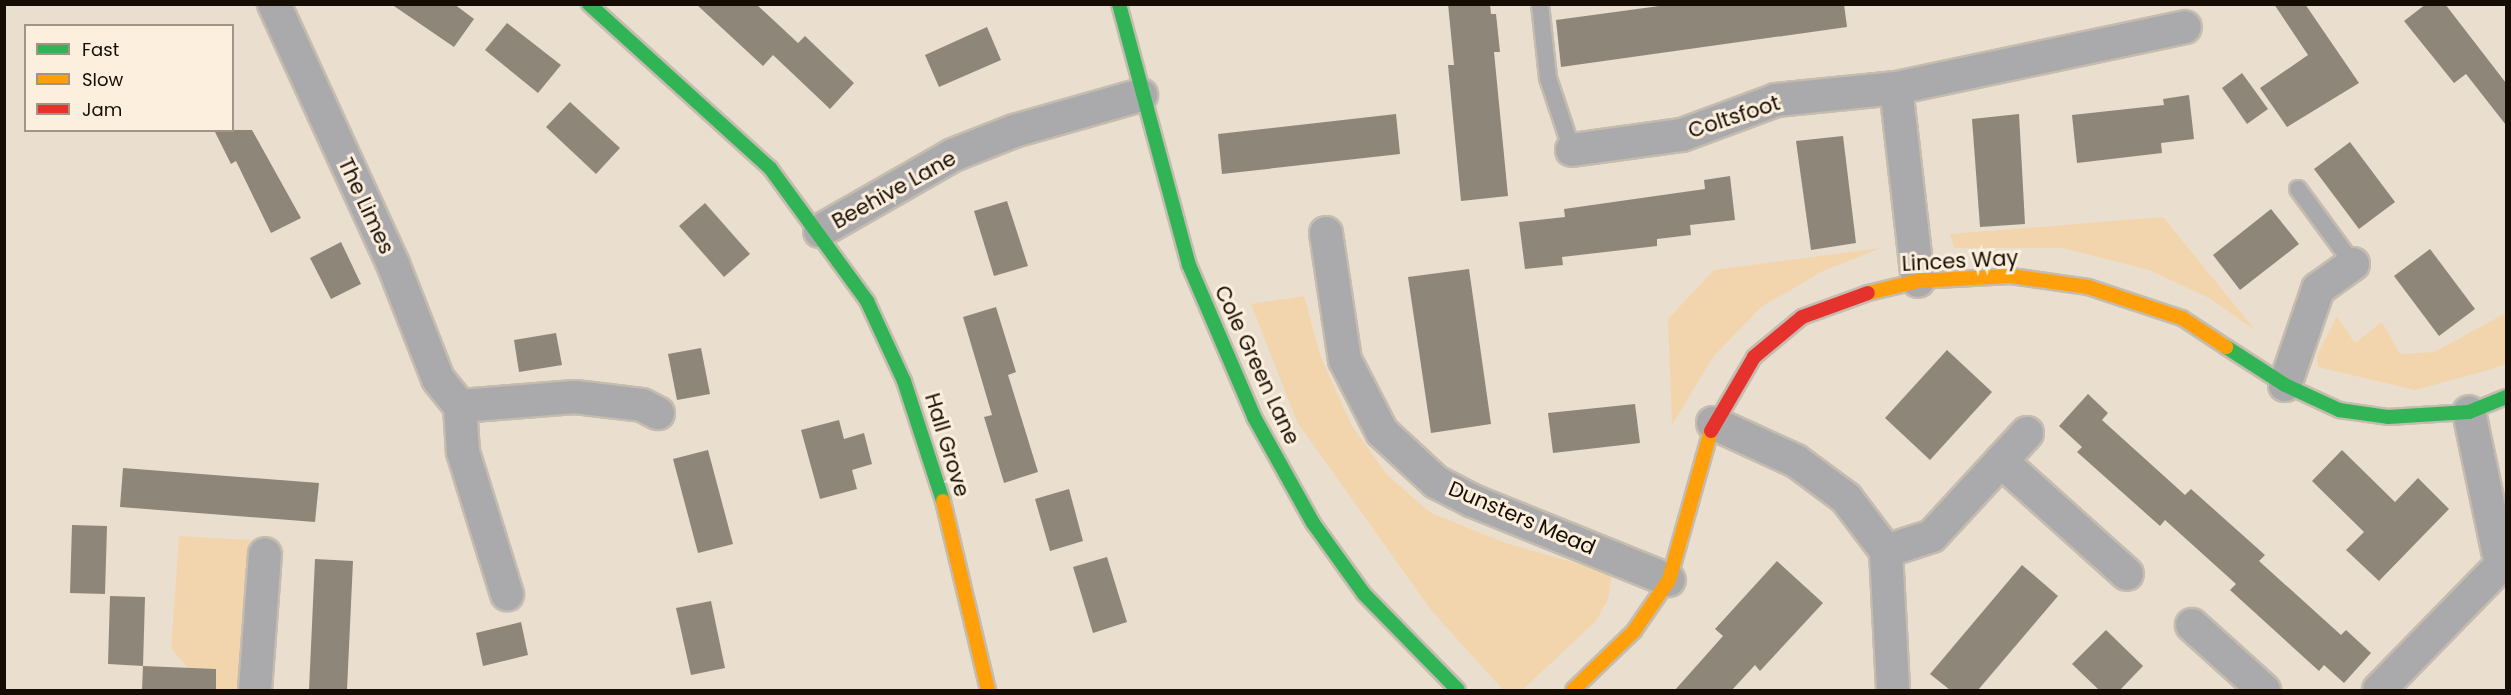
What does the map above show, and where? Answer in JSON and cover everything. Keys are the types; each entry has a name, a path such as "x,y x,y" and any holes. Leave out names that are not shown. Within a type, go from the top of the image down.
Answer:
{"street":[{"name":"The Limes","path":"274,4 393,264 438,379 460,406"},
{"name":"Beehive Lane","path":"589,4 645,50 770,168 820,231 953,155 1014,131 1141,95"},
{"name":"Cole Green Lane","path":"1119,4 1141,95 1189,265 1254,417 1313,523 1364,594 1458,690"},
{"name":"Coltsfoot","path":"1572,150 1682,135 1776,100 1896,88 2186,27"},
{"path":"1896,88 1918,281"},
{"name":"Hall Grove","path":"820,231 867,301 904,381 936,472 988,690"},
{"name":"Dunsters Mead","path":"1326,233 1346,360 1382,432 1436,482 1669,580"},
{"path":"2284,385 2318,289 2353,264"},
{"name":"Linces Way","path":"1573,690 1634,631 1669,580 1713,423 1754,357 1802,317 1852,296 1918,281 2011,276 2088,287 2182,318 2284,385 2339,410 2388,417 2469,412 2506,397"},
{"path":"507,594 463,452 460,406 575,396 642,405 658,413"},
{"path":"2379,690 2501,565 2469,412"},
{"path":"1713,423 1796,461 1846,498 1886,552 1889,690"},
{"path":"1886,552 1932,536 2026,433"},
{"path":"2001,461 2127,574"},
{"path":"255,690 265,554"},
{"path":"2192,626 2264,690"}],"lane":[{"path":"1540,4 1548,78 1572,150"},
{"path":"2298,189 2353,264"}],"shaded area":[{"path":"2163,217 2255,330 2209,298 2149,270 2063,248 1954,248 1950,234"},
{"path":"1881,248 1823,271 1761,307 1713,357 1672,425 1668,319 1714,270"},
{"path":"1304,296 1320,355 1352,426 1387,475 1431,513 1503,542 1612,574 1608,599 1596,621 1522,690 1503,690 1431,610 1297,422 1251,304"},
{"path":"2506,313 2506,364 2492,369 2415,390 2318,367 2317,355 2337,316 2355,343 2382,322 2400,354 2434,352"},
{"path":"179,536 250,540 239,690 206,690 171,648"}],"building":[{"path":"391,4 454,4 474,19 454,47"},
{"path":"696,4 756,4 798,43 805,36 854,83 830,109 773,55 763,66"},
{"path":"1448,4 1490,4 1491,14 1496,14 1500,52 1494,52 1508,196 1461,201 1448,65 1454,65"},
{"path":"1674,4 1844,4 1847,27 1561,67 1556,20"},
{"path":"2274,4 2305,4 2359,83 2287,127 2260,88 2308,55"},
{"path":"2426,4 2445,4 2506,83 2506,125 2466,74 2454,83 2404,21"},
{"path":"507,23 561,65 538,93 485,50"},
{"path":"987,27 1001,60 939,87 925,55"},
{"path":"2242,73 2268,109 2247,124 2222,88"},
{"path":"2189,95 2194,139 2161,143 2162,153 2077,163 2072,115 2164,105 2163,99"},
{"path":"570,102 620,148 596,174 546,127"},
{"path":"1396,114 1400,154 1222,174 1218,134"},
{"path":"2019,114 2025,224 1980,227 1972,119"},
{"path":"252,130 301,218 271,233 236,161 231,164 215,132"},
{"path":"1843,136 1856,243 1811,250 1796,141"},
{"path":"2350,142 2395,202 2359,229 2314,169"},
{"path":"1730,176 1735,220 1690,225 1691,235 1657,239 1657,246 1562,257 1563,265 1525,269 1519,222 1565,217 1564,209 1705,189 1704,180"},
{"path":"1007,201 1028,266 994,276 974,211"},
{"path":"705,203 750,254 724,277 679,226"},
{"path":"2271,209 2299,244 2240,290 2213,255"},
{"path":"341,242 361,284 331,299 310,258"},
{"path":"2430,249 2475,309 2439,336 2394,276"},
{"path":"1469,269 1491,424 1431,433 1408,277"},
{"path":"996,307 1016,372 1008,375 1038,472 1004,483 984,417 992,415 963,317"},
{"path":"556,333 562,365 519,372 514,340"},
{"path":"701,348 710,394 677,400 668,354"},
{"path":"1947,350 1992,392 1930,460 1885,418"},
{"path":"2088,394 2108,413 2102,420 2185,495 2191,489 2265,555 2259,561 2341,635 2346,630 2371,653 2344,683 2324,665 2319,671 2230,590 2236,584 2165,520 2160,526 2077,452 2082,447 2059,426"},
{"path":"1635,404 1640,443 1553,453 1548,413"},
{"path":"839,420 844,439 864,433 872,464 852,470 857,489 820,499 801,430"},
{"path":"708,450 733,544 698,553 673,459"},
{"path":"2342,450 2395,502 2418,478 2449,509 2379,581 2346,550 2364,532 2312,481"},
{"path":"123,468 319,483 315,522 120,507"},
{"path":"1069,489 1083,541 1050,551 1035,499"},
{"path":"72,525 107,526 105,594 70,593"},
{"path":"1107,557 1127,622 1093,633 1073,567"},
{"path":"315,559 353,561 347,690 309,690"},
{"path":"1777,561 1823,603 1760,671 1755,665 1732,690 1675,690 1723,636 1715,629"},
{"path":"2022,565 2058,596 1978,690 1950,690 1930,674"},
{"path":"110,596 145,597 143,666 108,664"},
{"path":"711,601 725,668 691,675 676,608"},
{"path":"521,622 528,655 483,666 476,633"},
{"path":"2106,630 2143,666 2120,690 2099,690 2072,664"},
{"path":"143,666 216,669 216,690 142,690"}],"traffic: fast":[{"path":"589,4 770,168 867,301 904,381 943,501"},
{"path":"1119,4 1189,265 1254,417 1313,523 1364,594 1458,690"},
{"path":"2226,347 2285,385 2339,410 2388,417 2469,412 2506,397"}],"traffic: slow":[{"path":"1868,293 1918,281 2011,276 2088,287 2182,318 2226,347"},
{"path":"1573,690 1634,631 1669,580 1711,431"},
{"path":"943,501 988,690"}],"traffic: jam":[{"path":"1711,431 1754,357 1802,317 1868,293"}]}
